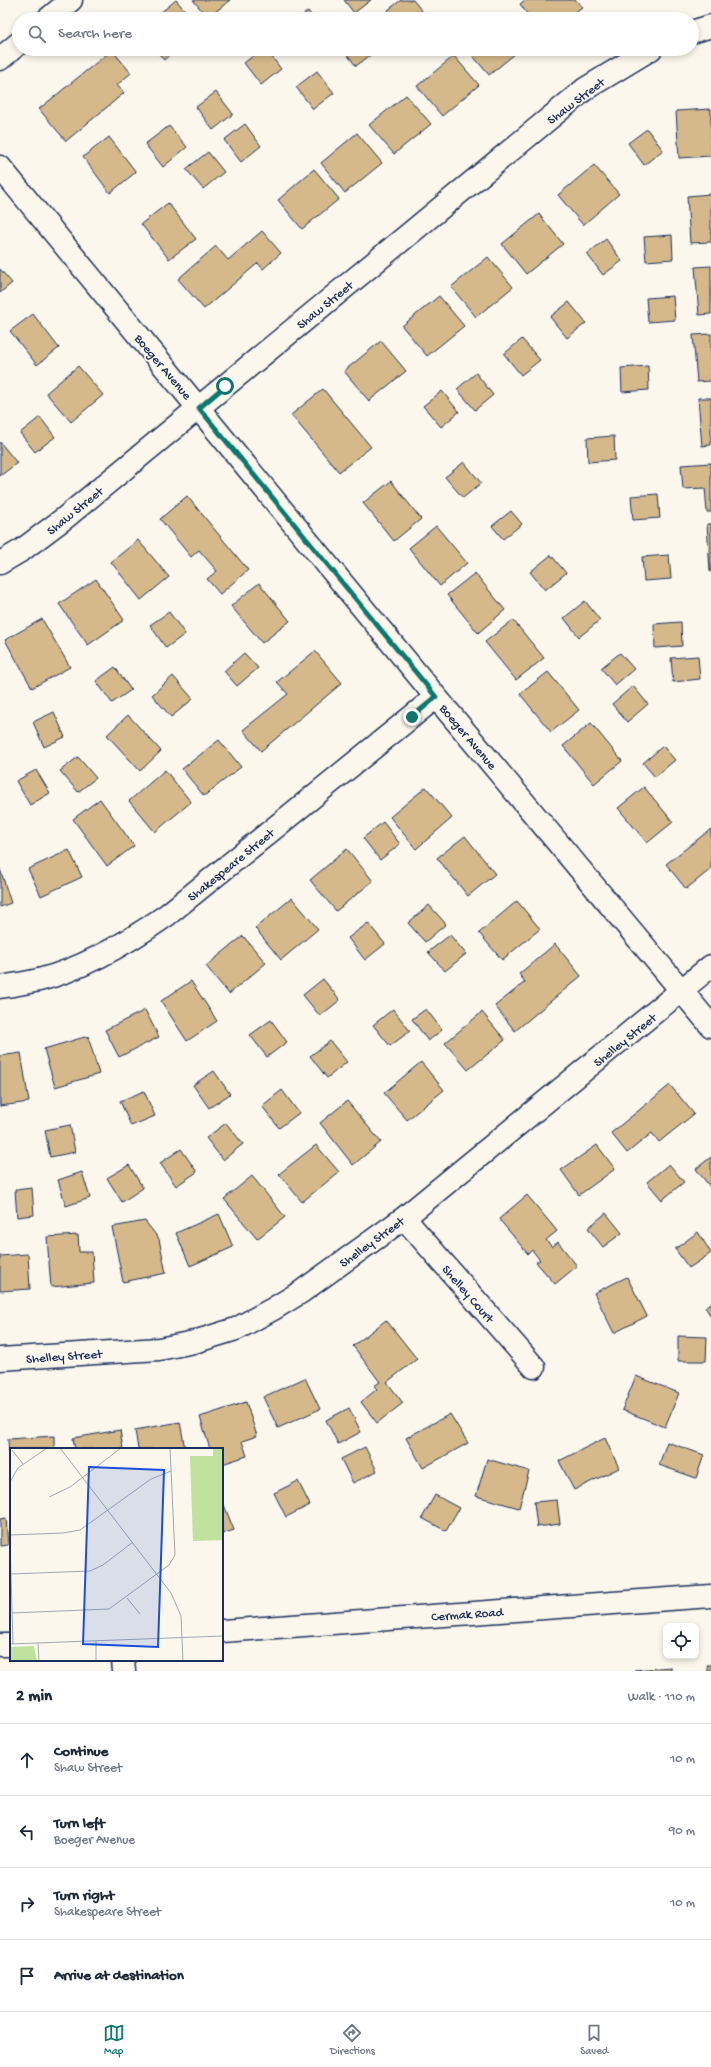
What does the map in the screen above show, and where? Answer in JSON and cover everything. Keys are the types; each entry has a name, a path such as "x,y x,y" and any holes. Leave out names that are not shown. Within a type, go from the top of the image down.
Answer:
{"street":[{"path":"56,12 71,0"},
{"path":"699,30 711,26"},
{"path":"0,59 12,49"},
{"name":"Shaw Street","path":"0,563 22,550 66,517 586,89 640,56"},
{"name":"Boeger Avenue","path":"0,168 436,697 683,990 711,1026"},
{"name":"Shakespeare Street","path":"0,987 40,980 73,968 138,936 167,915 436,697"},
{"name":"Shelley Street","path":"0,1360 158,1349 194,1342 236,1329 301,1292 404,1218 711,966"},
{"name":"Shelley Court","path":"404,1218 534,1367"},
{"name":"Cermak Road","path":"223,1630 711,1596"},
{"path":"123,1661 124,1671"}],"building":[{"path":"176,0 186,12 161,12"},
{"path":"193,0 230,0 215,12 203,12"},
{"path":"344,0 371,0 355,12 353,12"},
{"path":"401,0 413,0 423,12 390,12 388,10"},
{"path":"525,0 576,0 582,7 575,12 526,12 520,4"},
{"path":"105,56 117,56 131,73 117,85 124,93 66,141 39,109"},
{"path":"161,56 169,56 164,60"},
{"path":"253,56 271,56 281,69 261,85 244,63"},
{"path":"348,56 369,56 356,66"},
{"path":"454,56 479,85 442,116 417,86"},
{"path":"473,56 512,56 489,75"},
{"path":"317,71 334,93 313,109 296,87"},
{"path":"216,92 233,114 213,130 196,107"},
{"path":"406,95 431,124 394,154 369,125"},
{"path":"711,109 711,156 679,158 676,111"},
{"path":"245,124 261,146 241,162 224,140"},
{"path":"169,126 187,147 163,167 145,144"},
{"path":"647,129 663,150 644,165 628,143"},
{"path":"357,133 382,163 345,193 321,163"},
{"path":"109,137 136,172 110,193 83,157"},
{"path":"208,152 224,172 203,189 186,169"},
{"path":"594,165 619,194 583,225 558,195"},
{"path":"314,169 339,199 302,229 278,200"},
{"path":"711,194 711,242 690,243 687,196"},
{"path":"168,203 196,239 169,259 141,224"},
{"path":"539,214 563,244 526,274 502,244"},
{"path":"262,231 281,253 263,269 258,263 204,309 178,279 216,246 228,260"},
{"path":"672,235 673,259 646,261 644,237"},
{"path":"606,239 622,261 603,275 587,254"},
{"path":"488,257 513,287 476,317 451,287"},
{"path":"711,266 711,314 699,315 695,267"},
{"path":"0,269 12,283 0,293"},
{"path":"439,296 464,326 427,356 402,326"},
{"path":"673,296 675,320 648,322 646,298"},
{"path":"569,302 586,323 567,338 550,317"},
{"path":"33,314 59,348 37,365 10,331"},
{"path":"711,334 711,381 697,382 693,335"},
{"path":"522,339 540,360 521,375 504,354"},
{"path":"381,341 406,371 369,401 344,371"},
{"path":"78,366 103,395 71,422 46,393"},
{"path":"648,366 649,390 622,392 621,368"},
{"path":"476,373 493,395 475,410 457,389"},
{"path":"323,389 371,447 339,472 291,415"},
{"path":"442,391 459,412 441,427 423,406"},
{"path":"698,398 711,398 711,445 702,446"},
{"path":"40,417 55,437 35,452 20,433"},
{"path":"614,436 615,460 588,462 587,438"},
{"path":"0,442 17,463 0,476"},
{"path":"464,462 481,483 463,498 445,477"},
{"path":"711,463 711,512 707,512 705,488 683,489 681,465"},
{"path":"391,481 421,519 394,541 363,503"},
{"path":"658,494 660,518 633,520 631,496"},
{"path":"187,496 248,570 220,594 207,579 217,571 199,550 191,557 160,519"},
{"path":"511,511 522,524 503,539 492,526"},
{"path":"707,524 711,524 711,572 710,572"},
{"path":"436,526 467,563 440,586 409,548"},
{"path":"138,540 169,577 141,600 111,562"},
{"path":"551,555 566,573 545,590 530,572"},
{"path":"669,555 671,579 644,581 642,557"},
{"path":"475,573 505,610 478,633 447,595"},
{"path":"96,579 124,620 88,645 59,604"},
{"path":"259,583 290,621 262,643 231,606"},
{"path":"585,601 600,620 579,637 564,618"},
{"path":"169,612 185,634 166,648 150,625"},
{"path":"42,619 70,667 32,688 5,640"},
{"path":"513,620 544,658 516,680 485,642"},
{"path":"681,622 682,646 655,648 654,624"},
{"path":"315,651 342,683 261,751 243,730 288,694 277,682"},
{"path":"244,653 258,668 237,686 224,671"},
{"path":"620,653 634,669 615,685 601,668"},
{"path":"698,656 700,679 673,682 671,658"},
{"path":"115,667 131,690 112,703 96,681"},
{"path":"548,672 579,710 551,732 520,694"},
{"path":"173,676 193,699 171,717 152,695"},
{"path":"633,686 648,704 627,722 612,704"},
{"path":"54,712 65,737 44,747 33,722"},
{"path":"128,715 161,751 140,771 107,735"},
{"path":"591,723 622,761 594,784 563,746"},
{"path":"219,740 241,767 204,796 182,769"},
{"path":"663,746 675,760 655,777 643,763"},
{"path":"78,757 96,778 78,792 60,771"},
{"path":"36,770 50,793 30,805 16,781"},
{"path":"165,770 191,802 155,832 129,801"},
{"path":"426,787 452,818 416,849 390,817"},
{"path":"644,787 673,822 647,843 618,808"},
{"path":"100,799 134,846 107,866 73,819"},
{"path":"383,822 400,844 380,860 363,838"},
{"path":"711,829 711,869 686,889 666,864"},
{"path":"465,836 495,874 468,896 437,858"},
{"path":"347,849 373,881 336,911 310,880"},
{"path":"69,850 82,877 41,896 28,869"},
{"path":"0,869 11,903 0,907"},
{"path":"292,898 318,929 281,960 255,928"},
{"path":"517,901 540,929 502,960 479,933"},
{"path":"429,905 446,924 425,942 408,923"},
{"path":"368,923 385,944 365,960 348,938"},
{"path":"450,935 466,954 445,971 428,952"},
{"path":"243,936 266,963 229,994 206,966"},
{"path":"555,944 581,976 515,1031 495,1006 525,982 519,974"},
{"path":"323,979 340,1000 320,1016 303,995"},
{"path":"191,981 217,1021 187,1041 161,1001"},
{"path":"393,1009 410,1031 390,1046 373,1025"},
{"path":"426,1009 442,1030 428,1041 412,1019"},
{"path":"145,1010 159,1037 119,1057 105,1030"},
{"path":"482,1012 505,1040 468,1070 445,1043"},
{"path":"271,1020 287,1042 267,1057 250,1035"},
{"path":"88,1036 99,1074 55,1087 44,1049"},
{"path":"330,1041 347,1062 327,1078 310,1056"},
{"path":"21,1053 29,1102 0,1106 0,1056"},
{"path":"421,1062 444,1090 407,1120 384,1093"},
{"path":"214,1071 230,1094 209,1108 193,1085"},
{"path":"670,1085 694,1114 659,1142 652,1133 627,1153 611,1133"},
{"path":"282,1090 299,1113 279,1128 262,1106"},
{"path":"144,1091 155,1116 131,1126 120,1101"},
{"path":"347,1101 381,1142 353,1165 320,1123"},
{"path":"226,1123 243,1144 223,1160 206,1138"},
{"path":"70,1125 75,1152 50,1157 45,1130"},
{"path":"316,1145 339,1172 302,1202 279,1174"},
{"path":"597,1145 615,1169 579,1195 561,1170"},
{"path":"181,1149 197,1172 176,1186 160,1163"},
{"path":"711,1157 711,1188 696,1169"},
{"path":"669,1164 684,1182 662,1200 647,1182"},
{"path":"129,1165 143,1188 122,1202 107,1178"},
{"path":"82,1172 90,1198 66,1206 58,1180"},
{"path":"252,1176 285,1217 257,1239 224,1199"},
{"path":"32,1188 34,1215 17,1217 15,1190"},
{"path":"527,1195 557,1231 546,1240 552,1247 558,1242 577,1266 555,1284 536,1262 540,1260 532,1250 528,1254 499,1219"},
{"path":"606,1213 622,1233 603,1247 588,1228"},
{"path":"219,1214 233,1247 190,1266 176,1233"},
{"path":"145,1221 159,1239 166,1273 123,1282 112,1227"},
{"path":"698,1232 711,1253 689,1268 675,1249"},
{"path":"78,1235 79,1252 92,1252 94,1283 51,1287 47,1237"},
{"path":"28,1254 30,1289 0,1291 0,1256"},
{"path":"627,1277 647,1316 614,1333 594,1293"},
{"path":"711,1303 711,1316 705,1307"},
{"path":"386,1320 417,1359 387,1382 403,1403 377,1423 361,1402 377,1389 374,1386 380,1382 353,1346"},
{"path":"678,1336 707,1337 706,1361 678,1361"},
{"path":"636,1376 679,1393 665,1427 622,1410"},
{"path":"305,1378 320,1409 278,1428 263,1397"},
{"path":"246,1402 257,1436 242,1441 247,1456 223,1464 223,1448 210,1448 200,1417"},
{"path":"349,1408 361,1432 338,1444 326,1420"},
{"path":"450,1414 468,1443 423,1468 406,1438"},
{"path":"180,1422 185,1448 138,1448 135,1430"},
{"path":"120,1430 123,1448 75,1448 73,1438"},
{"path":"54,1436 54,1448 10,1448 10,1474 8,1439"},
{"path":"605,1438 619,1468 574,1490 559,1461"},
{"path":"667,1442 704,1455 696,1478 659,1465"},
{"path":"365,1447 377,1471 353,1483 341,1459"},
{"path":"487,1459 529,1471 519,1508 476,1496"},
{"path":"298,1481 310,1505 286,1517 274,1493"},
{"path":"435,1495 459,1508 446,1531 422,1518"},
{"path":"557,1500 560,1524 537,1527 534,1502"},
{"path":"223,1506 234,1530 223,1534"},
{"path":"6,1518 8,1545 0,1546 0,1519"},
{"path":"707,1665 711,1665 711,1671 708,1671"},
{"path":"671,1667 671,1671 634,1671 634,1670"}],"route":[{"path":"225,386 199,408 436,697 412,717"}]}
